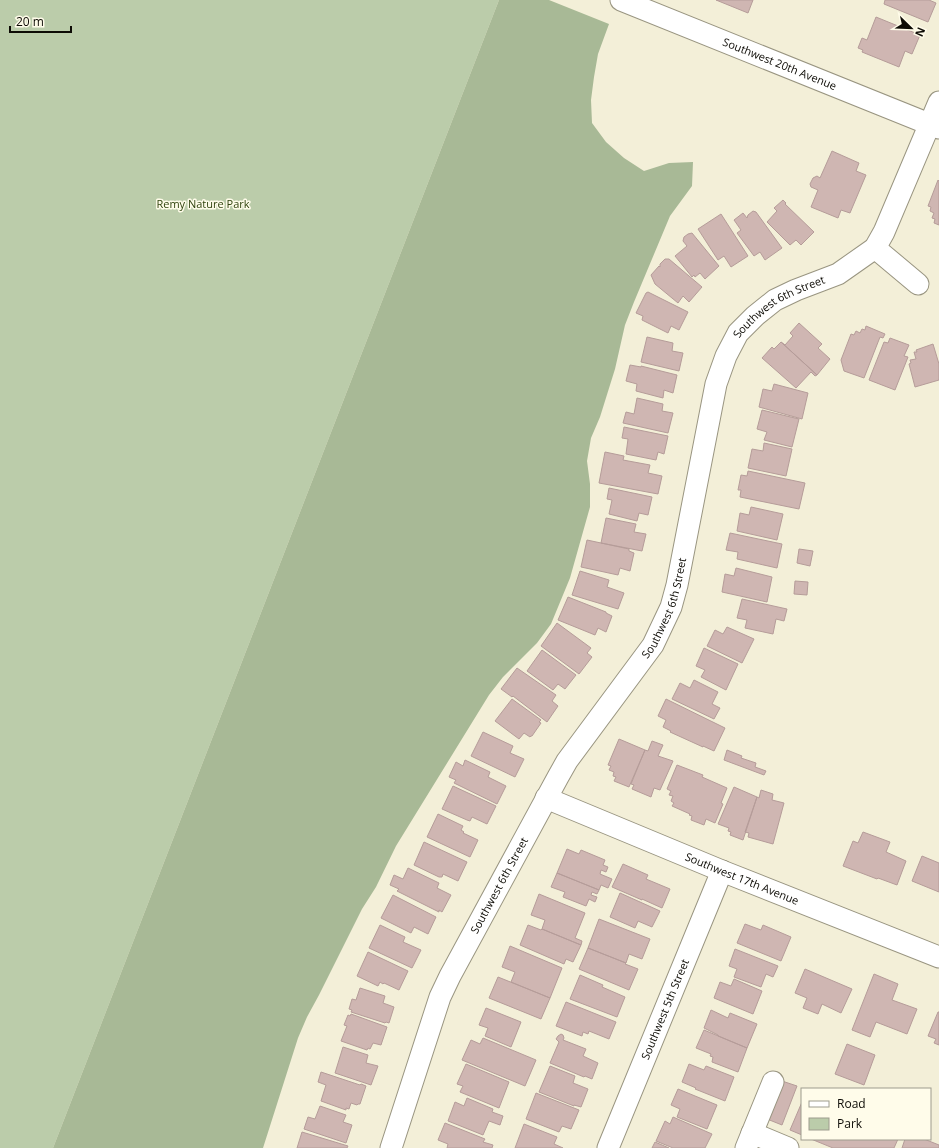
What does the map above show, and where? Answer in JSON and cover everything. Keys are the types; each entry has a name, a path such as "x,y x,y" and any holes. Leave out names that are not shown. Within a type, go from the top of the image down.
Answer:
{"street":[{"name":"Southwest 20th Avenue","path":"629,1 935,126"},
{"name":"Southwest 6th Street","path":"390,1148 440,998 450,976 567,761 653,645 671,607 677,585 716,384 726,356 738,333 755,316 775,300 796,290 838,274 875,248 935,126 939,102"},
{"path":"875,248 918,284"},
{"name":"Southwest 17th Avenue","path":"546,798 722,871 939,957"},
{"name":"Southwest 5th Street","path":"608,1148 722,871"},
{"path":"773,1082 749,1141 788,1148"}],"green space":[{"name":"Remy Nature Park","path":"0,0 499,0 53,1148 0,1148"},
{"path":"499,0 549,0 609,24 598,54 594,77 591,100 592,123 606,142 624,158 644,171 669,163 693,162 692,186 670,216 634,302 625,325 615,369 600,417 591,438 587,461 590,484 590,507 570,578 551,624 537,643 503,677 489,695 396,846 376,887 362,909 307,1017 298,1038 263,1148 53,1148"}],"building":[{"path":"716,0 753,0 748,13"},
{"path":"885,0 929,0 936,3 928,22 884,4"},
{"path":"876,17 920,35 912,54 905,51 899,67 862,52 863,50 858,48 862,38 867,40"},
{"path":"832,151 859,163 856,171 866,175 850,213 841,210 838,218 811,207 818,190 811,187 810,184 813,178 817,176 820,178"},
{"path":"938,180 939,225 934,223 935,219 932,218 934,213 930,211 931,207 928,206"},
{"path":"783,200 786,203 785,204 814,232 801,245 796,240 790,245 767,222 777,211 774,208"},
{"path":"753,211 756,212 782,248 765,260 760,252 754,256 737,233 741,230 734,220 743,213 747,218"},
{"path":"721,214 748,256 731,267 724,256 718,260 698,229"},
{"path":"692,233 719,266 705,279 700,273 695,277 694,275 692,277 675,256 687,246 683,241 684,237"},
{"path":"665,259 669,259 702,287 689,302 683,296 678,303 655,284 651,275 659,266 660,267 660,264"},
{"path":"648,292 688,312 679,330 671,326 668,333 642,320 643,316 636,313 646,293"},
{"path":"799,323 822,344 818,348 830,359 817,375 781,342 785,345 793,336 790,333"},
{"path":"866,326 885,334 883,338 880,337 864,378 844,371 841,360 851,334 854,335 856,331 860,333 862,329 865,330"},
{"path":"647,337 673,343 672,351 683,353 679,371 641,362"},
{"path":"890,338 909,345 904,356 908,357 895,390 869,380 884,342 888,343"},
{"path":"781,342 817,375 815,376 811,372 796,388 762,358 772,347 774,349"},
{"path":"933,344 939,364 939,380 915,387 909,364 911,363 910,360 916,359 914,352 917,352 916,350"},
{"path":"630,365 641,366 677,375 673,393 664,390 663,398 636,391 637,384 626,381"},
{"path":"774,384 808,393 802,419 759,407 763,389 772,391"},
{"path":"637,398 663,404 662,411 673,413 668,433 623,423 626,412 634,414"},
{"path":"762,410 799,419 792,447 764,440 767,432 757,429"},
{"path":"624,427 668,436 664,454 658,452 656,460 626,454 628,439 622,438"},
{"path":"764,443 792,449 786,476 748,468 752,449 763,451"},
{"path":"605,452 624,456 623,460 650,465 648,473 662,476 658,494 599,483"},
{"path":"748,471 805,483 799,509 740,497 741,490 738,490 741,475 747,476"},
{"path":"609,488 652,497 648,515 639,513 637,521 609,514 612,500 607,499"},
{"path":"751,507 783,514 777,540 737,531 740,513 749,515"},
{"path":"606,518 636,524 634,532 646,534 642,551 601,543"},
{"path":"730,533 782,544 777,568 737,559 738,552 726,550"},
{"path":"587,540 629,549 629,551 634,553 630,571 620,568 618,575 581,567"},
{"path":"799,549 813,551 810,566 797,563"},
{"path":"736,568 772,577 767,602 722,592 725,574 734,576"},
{"path":"580,571 609,580 607,587 624,593 618,609 572,595"},
{"path":"795,581 808,582 807,595 794,594"},
{"path":"568,597 606,612 612,616 606,632 598,628 595,635 558,620"},
{"path":"742,599 787,609 784,621 776,619 773,634 745,628 747,620 737,618"},
{"path":"557,623 591,648 587,653 592,657 579,674 541,646"},
{"path":"727,627 754,639 742,663 707,646 715,630 723,634"},
{"path":"704,648 738,664 726,690 701,677 705,670 696,666"},
{"path":"542,650 576,675 565,689 558,684 553,690 527,671"},
{"path":"517,668 556,695 552,701 558,706 547,722 513,696 512,697 501,689"},
{"path":"694,680 718,692 712,704 720,708 714,719 672,699 680,683 690,688"},
{"path":"512,699 541,720 539,722 541,723 532,736 530,737 524,733 519,739 495,721"},
{"path":"666,699 725,728 714,751 670,732 671,731 663,727 666,720 658,716"},
{"path":"483,732 513,746 510,753 524,759 515,777 471,756"},
{"path":"619,739 645,750 629,787 614,781 616,777 613,776 614,772 609,770 611,766 608,765"},
{"path":"652,741 663,745 658,756 673,761 660,790 654,788 651,797 632,789 634,785 631,784 645,750 648,751"},
{"path":"727,750 742,756 741,758 756,763 755,767 766,771 764,775 724,760"},
{"path":"465,760 490,772 488,777 506,786 497,804 454,783 456,780 449,777 456,762 463,766"},
{"path":"677,765 703,775 702,777 727,788 721,803 723,804 715,823 706,819 704,825 691,820 692,816 689,815 690,814 672,806 674,803 671,801 673,796 669,795 671,791 667,789"},
{"path":"453,786 496,806 487,824 472,817 470,821 467,820 442,809"},
{"path":"734,787 757,797 743,840 730,835 731,832 728,831 729,828 718,824"},
{"path":"761,790 773,794 772,800 784,803 773,844 748,837 749,833 745,832 757,797 759,798"},
{"path":"438,814 463,826 461,830 464,832 463,833 478,840 470,857 427,837"},
{"path":"863,832 890,842 886,852 906,861 897,885 843,866 853,841 858,843"},
{"path":"424,842 467,862 458,881 443,874 442,877 439,877 414,865"},
{"path":"567,849 579,854 581,850 605,860 603,865 608,867 606,872 601,870 600,874 612,879 608,888 601,885 599,890 557,873"},
{"path":"922,856 939,863 939,892 912,881"},
{"path":"623,864 648,875 646,879 670,889 662,908 612,887"},
{"path":"408,868 439,883 437,888 451,895 442,912 439,910 439,912 397,891 399,889 390,885 394,875 403,879"},
{"path":"557,873 599,890 597,894 592,892 591,895 597,897 595,902 589,899 586,906 563,897 565,892 551,887"},
{"path":"620,893 660,911 652,927 638,921 635,928 610,917"},
{"path":"539,894 585,913 575,938 582,941 581,945 542,929 545,920 531,915"},
{"path":"393,895 436,917 428,934 414,927 411,933 381,918"},
{"path":"599,919 650,939 642,959 629,954 626,963 588,948"},
{"path":"745,924 761,930 763,925 791,937 781,961 737,943"},
{"path":"380,925 405,937 403,942 421,950 412,968 369,948"},
{"path":"528,925 541,930 542,929 581,945 573,962 566,959 564,964 520,945"},
{"path":"510,946 562,968 550,998 511,982 515,972 502,967"},
{"path":"588,948 638,969 629,990 579,969"},
{"path":"735,949 778,966 773,977 766,974 761,987 734,977 737,969 729,966"},
{"path":"368,952 408,971 399,990 380,982 378,986 357,976"},
{"path":"805,969 852,989 841,1013 822,1004 818,1014 803,1008 807,998 795,993"},
{"path":"874,974 898,984 892,1000 917,1009 907,1034 876,1022 870,1037 852,1030"},
{"path":"580,975 625,997 617,1017 570,999"},
{"path":"498,977 550,998 541,1019 489,998"},
{"path":"734,979 762,991 753,1014 714,998 720,982 731,986"},
{"path":"360,988 385,996 383,1003 394,1007 389,1023 351,1012 352,1010 349,1009 352,999 356,1000"},
{"path":"566,1002 616,1022 609,1039 589,1031 588,1034 583,1032 582,1036 556,1026"},
{"path":"486,1008 521,1022 511,1047 485,1036 488,1028 479,1025"},
{"path":"711,1010 728,1018 730,1013 757,1024 747,1048 718,1036 704,1028"},
{"path":"938,1012 939,1045 934,1043 936,1039 928,1036"},
{"path":"351,1014 387,1027 381,1045 373,1043 370,1049 368,1048 367,1050 341,1041 347,1026 344,1025 348,1015 350,1016"},
{"path":"704,1030 747,1048 738,1072 712,1062 713,1057 710,1056 711,1054 696,1048"},
{"path":"561,1034 564,1038 563,1040 586,1049 583,1056 598,1063 592,1079 550,1063 559,1042 556,1039"},
{"path":"483,1038 536,1060 525,1086 462,1060 471,1040 480,1044"},
{"path":"847,1044 875,1055 864,1085 835,1074"},
{"path":"343,1047 368,1055 366,1063 378,1066 371,1085 335,1073"},
{"path":"466,1064 509,1082 499,1108 460,1092 463,1086 457,1084"},
{"path":"689,1064 704,1070 706,1066 734,1077 725,1101 682,1082"},
{"path":"550,1066 575,1076 573,1083 588,1089 581,1107 574,1106 539,1092"},
{"path":"321,1072 366,1086 360,1104 357,1105 351,1103 349,1109 346,1108 346,1110 321,1101 326,1085 318,1082"},
{"path":"782,1081 797,1086 782,1125 767,1119"},
{"path":"678,1089 717,1105 707,1129 677,1117 680,1109 671,1105"},
{"path":"536,1093 579,1110 571,1129 562,1126 559,1132 526,1119"},
{"path":"467,1098 493,1109 492,1112 503,1116 500,1125 489,1121 483,1135 448,1121 455,1102 464,1106"},
{"path":"801,1104 801,1135 790,1130"},
{"path":"320,1106 346,1115 343,1122 352,1125 346,1143 304,1129 308,1117 315,1119"},
{"path":"673,1117 712,1134 705,1148 673,1148 656,1141 665,1121 670,1124"},
{"path":"445,1123 485,1139 483,1142 493,1145 492,1148 447,1148 448,1144 438,1140"},
{"path":"524,1124 557,1137 554,1144 563,1148 515,1148"},
{"path":"302,1132 348,1146 347,1148 297,1148"},
{"path":"813,1140 898,1140 894,1148 833,1148"},
{"path":"905,1140 926,1140 939,1145 939,1148 902,1148"},
{"path":"655,1142 669,1148 652,1148"}]}
